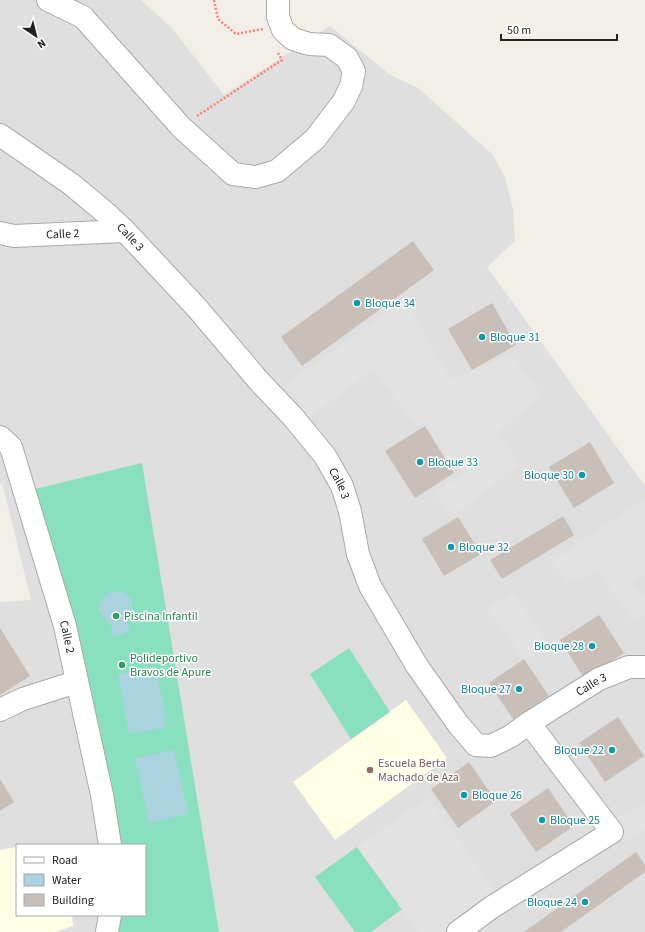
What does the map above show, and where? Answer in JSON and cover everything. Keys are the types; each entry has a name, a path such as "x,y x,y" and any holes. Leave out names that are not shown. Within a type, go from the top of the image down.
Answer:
{"street":[{"path":"48,0 83,17 180,127 233,174 256,178 277,170 315,139 344,101 351,86 354,71 348,58 329,45 310,44 292,39 283,30 278,17 278,0"},
{"name":"Calle 3","path":"0,135 71,184 107,214 197,308 258,380 293,417 325,456 342,486 350,511 358,554 370,586 417,666 458,724 476,745 491,746 511,736 599,678 629,667 645,667"},
{"name":"Calle 2","path":"0,233 14,236 125,232"},
{"name":"Calle 2","path":"0,437 11,447 65,626 76,682 102,794 110,844"},
{"path":"0,710 23,699 76,682"},
{"path":"458,932 492,907 612,832 529,723"},
{"path":"107,932 110,916"}],"path":[{"path":"214,0 218,18 236,34 264,29"},
{"path":"180,127 282,60 275,48"}],"shaded area":[{"path":"0,0 141,0 172,28 224,95 330,26 390,75 418,88 492,154 505,177 513,209 515,241 487,267 645,486 645,932 0,932 0,602 31,600 3,486 0,483"},
{"path":"405,300 451,380 511,354 542,395 498,432 519,464 451,518 435,492 463,475 418,427 373,370 308,418 286,384"},
{"path":"645,498 645,574 633,583 645,598 645,614 634,623 598,570 572,585 574,577 567,581 551,562"},
{"path":"512,592 549,645 525,661 488,609"},
{"name":"Escuela Berta Machado de Aza","path":"406,700 447,758 335,840 293,782"},
{"path":"428,797 504,903 463,932 418,932 357,847"},
{"path":"645,804 645,829 625,842 611,821"},
{"path":"16,847 16,916 72,916 73,926 55,932 0,932 0,850"}],"green space":[{"name":"Polideportivo Bravos de Apure","path":"142,463 219,932 100,932 105,916 146,916 146,844 108,844 31,490"},
{"path":"349,648 390,712 351,739 310,674"},
{"path":"357,847 402,909 371,932 355,932 315,877"}],"water":[{"name":"Piscina Infantil","path":"116,591 124,592 132,599 132,613 127,622 130,631 113,637 111,625 99,612 100,604 103,598"},
{"path":"156,667 167,727 129,734 118,674"},
{"path":"174,750 188,814 149,823 135,758"}],"building":[{"name":"Bloque 34","path":"413,241 434,270 302,366 281,337"},
{"name":"Bloque 31","path":"492,303 516,345 472,370 448,329"},
{"name":"Bloque 33","path":"425,426 454,473 415,498 385,451"},
{"name":"Bloque 30","path":"590,442 614,483 574,508 549,467"},
{"name":"Bloque 30","path":"563,516 574,535 502,579 490,560"},
{"name":"Bloque 32","path":"458,517 481,554 444,576 422,539"},
{"name":"Bloque 28","path":"599,615 624,653 584,678 560,640"},
{"path":"0,628 30,676 0,695"},
{"name":"Bloque 27","path":"524,659 549,696 513,719 489,683"},
{"name":"Bloque 22","path":"618,717 644,756 605,782 579,743"},
{"name":"Bloque 26","path":"469,762 496,801 458,828 431,789"},
{"path":"0,779 14,802 0,811"},
{"name":"Bloque 25","path":"548,788 574,826 536,852 510,814"},
{"name":"Bloque 24","path":"636,852 645,865 645,872 561,932 524,932"}],"place":[{"name":"Bloque 34","path":"357,303"},
{"name":"Bloque 31","path":"482,337"},
{"name":"Bloque 33","path":"420,462"},
{"name":"Bloque 30","path":"582,475"},
{"name":"Bloque 32","path":"451,547"},
{"name":"Piscina Infantil","path":"116,616"},
{"name":"Bloque 28","path":"592,646"},
{"name":"Polideportivo Bravos de Apure","path":"122,665"},
{"name":"Bloque 27","path":"519,689"},
{"name":"Bloque 22","path":"612,750"},
{"name":"Escuela Berta Machado de Aza","path":"370,770"},
{"name":"Bloque 26","path":"464,795"},
{"name":"Bloque 25","path":"542,820"},
{"name":"Bloque 24","path":"585,902"}]}
